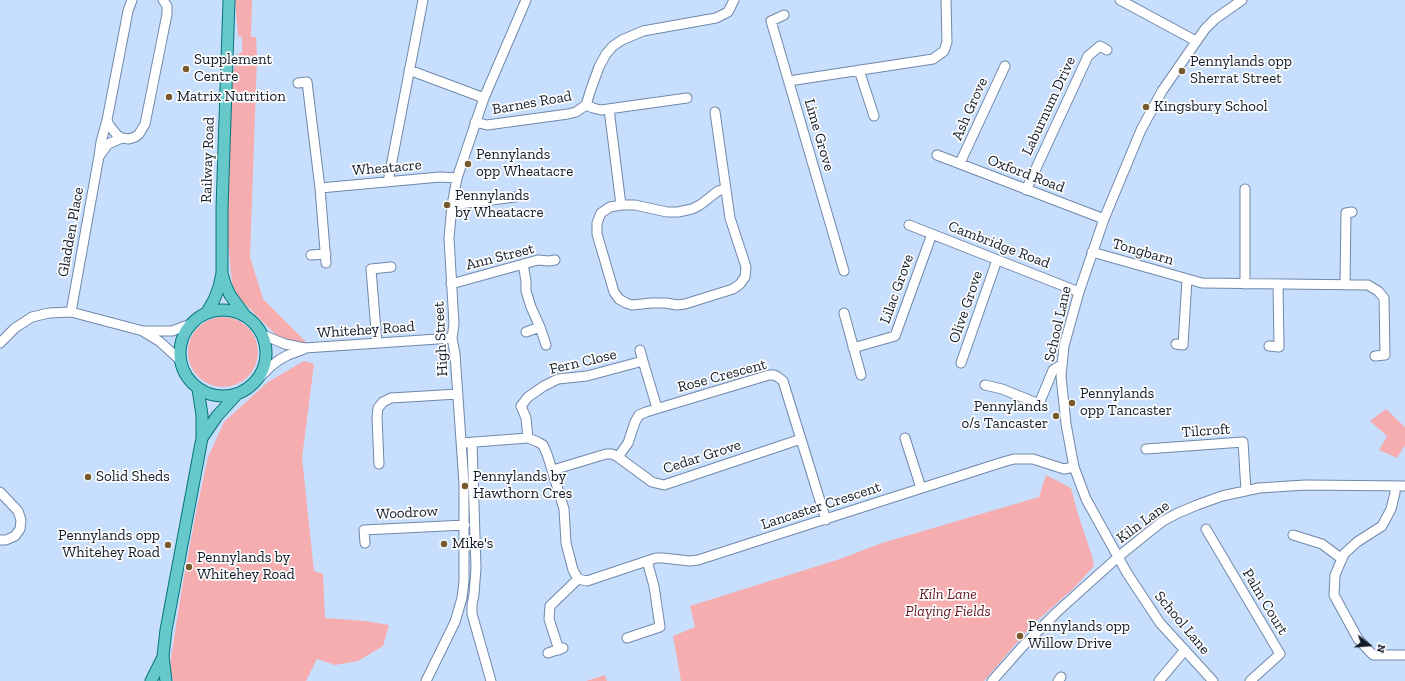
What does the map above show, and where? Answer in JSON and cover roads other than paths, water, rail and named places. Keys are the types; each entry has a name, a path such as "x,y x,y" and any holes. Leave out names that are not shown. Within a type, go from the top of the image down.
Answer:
{"main road":[{"name":"Railway Road","path":"207,312 219,288 222,273 222,208 229,0"},
{"name":"Railway Road","path":"222,273 230,295 246,316"},
{"path":"202,438 217,416 237,394 248,388 257,380 263,370 266,359 266,347 263,335 256,324 246,316 233,310 220,309 207,312 190,324 183,335 180,347 180,360 184,372 198,389 211,395 224,396 237,394"},
{"path":"166,681 163,656 166,630 202,438 202,415 198,389"},
{"path":"151,681 163,656"}],"street":[{"name":"Gladden Place","path":"71,312 101,142 107,120 128,11 132,0"},
{"path":"107,120 112,131 122,138 129,139 135,137 143,130 167,14 167,6 163,0"},
{"path":"388,182 423,0"},
{"name":"High Street","path":"426,681 448,638 460,606 464,581 465,525 462,443 456,354 452,338 454,324 449,238 452,205 457,178 475,122 526,0"},
{"path":"586,105 599,68 606,54 622,40 643,31 716,18 728,12 734,0"},
{"path":"789,81 929,60 938,57 944,50 947,42 946,0"},
{"path":"1120,0 1196,41"},
{"name":"School Lane","path":"1213,681 1160,622 1118,557 1086,499 1074,467 1062,394 1062,365 1065,341 1092,252 1123,172 1155,102 1196,41 1215,19 1242,0"},
{"name":"Lime Grove","path":"784,15 771,21 844,271"},
{"name":"Laburnum Drive","path":"1026,190 1088,56 1100,46 1107,50"},
{"name":"Ash Grove","path":"960,164 1005,66"},
{"path":"409,70 484,98"},
{"path":"860,70 874,116"},
{"path":"298,83 307,82 320,188 326,258 311,255"},
{"name":"Barnes Road","path":"475,122 487,125 568,114 576,112 586,105 601,110 687,98"},
{"path":"609,109 620,205"},
{"path":"715,112 730,218 746,266 745,277 733,290 685,304 677,305 652,303 632,305 619,299 614,292 597,234 597,223 601,213 610,207 620,205 635,205 667,212 678,212 692,209 700,205 718,191 725,190"},
{"path":"99,156 108,144 122,138"},
{"name":"Oxford Road","path":"937,155 1104,219"},
{"name":"Wheatacre","path":"320,188 440,177 457,178"},
{"path":"1245,189 1245,284"},
{"path":"452,205 515,197"},
{"path":"1345,285 1346,213 1352,212"},
{"name":"Cambridge Road","path":"909,224 1079,292"},
{"name":"Lilac Grove","path":"853,348 895,336 932,234"},
{"name":"Tongbarn","path":"1092,252 1202,283 1368,285 1378,291 1384,298 1385,355 1375,356"},
{"name":"Ann Street","path":"451,284 538,260 555,260"},
{"name":"Olive Grove","path":"961,363 997,260"},
{"path":"523,264 526,291 546,345"},
{"path":"378,342 371,269 392,267"},
{"name":"Tongbarn","path":"1176,344 1183,345 1187,279"},
{"path":"1269,346 1279,347 1278,284"},
{"path":"0,343 15,328 32,317 48,313 71,312 143,331 172,331 190,324"},
{"path":"844,312 861,375"},
{"path":"526,332 540,327"},
{"path":"143,331 158,341 180,360"},
{"path":"263,335 285,344 305,348"},
{"name":"Whitehey Road","path":"305,348 452,338"},
{"path":"257,380 279,360 305,348"},
{"path":"640,350 657,408"},
{"name":"Fern Close","path":"528,438 526,418 521,406 528,397 544,386 558,379 587,376 643,362"},
{"path":"986,385 1002,389 1039,404 1053,370 1062,365"},
{"name":"Rose Crescent","path":"618,457 628,443 639,415 657,408 769,375 774,375 782,381 826,520"},
{"path":"379,464 376,417 378,408 383,402 391,398 458,394"},
{"path":"462,443 528,438 543,445 553,470 564,509 565,536 573,570 578,579 550,606 549,619 562,649 548,653"},
{"name":"Cedar Grove","path":"618,457 652,482 664,485 801,438"},
{"path":"905,438 921,488"},
{"path":"472,442 476,568 472,614 491,681"},
{"name":"Tilcroft","path":"1146,449 1243,442 1246,491"},
{"path":"553,470 606,454 612,454 618,457"},
{"name":"Lancaster Crescent","path":"578,579 587,582 647,560 663,558 694,561 826,520 921,488 1014,460 1033,459 1064,469 1074,467"},
{"name":"Kiln Lane","path":"995,680 1040,629 1118,557 1158,525 1197,504 1246,491 1274,487 1305,485 1405,486"},
{"path":"1395,486 1392,509 1382,526 1357,542 1344,554 1334,575 1334,595 1358,639 1373,655 1405,655"},
{"path":"0,492 18,511 21,520 20,529 15,536 6,540 0,540"},
{"name":"Woodrow","path":"365,543 364,530 465,525"},
{"name":"Palm Court","path":"1206,529 1280,654 1250,681"},
{"path":"1293,535 1322,544 1342,559"},
{"path":"627,638 660,627 654,586 647,560"},
{"path":"1159,681 1185,650"}],"place":[{"name":"Supplement Centre","path":"186,69"},
{"name":"Pennylands opp Sherrat Street","path":"1182,71"},
{"name":"Matrix Nutrition","path":"169,97"},
{"name":"Kingsbury School","path":"1146,107"},
{"name":"Pennylands opp Wheatacre","path":"468,164"},
{"name":"Pennylands by Wheatacre","path":"447,205"},
{"name":"Pennylands opp Tancaster","path":"1072,403"},
{"name":"Pennylands o/s Tancaster","path":"1056,416"},
{"name":"Solid Sheds","path":"88,477"},
{"name":"Pennylands by Hawthorn Cres","path":"465,486"},
{"name":"Mike's","path":"444,544"},
{"name":"Pennylands opp Whitehey Road","path":"168,545"},
{"name":"Pennylands by Whitehey Road","path":"189,567"},
{"name":"Pennylands opp Willow Drive","path":"1020,636"}],"park label":[{"name":"Kiln Lane Playing Fields","path":"948,604"}]}
